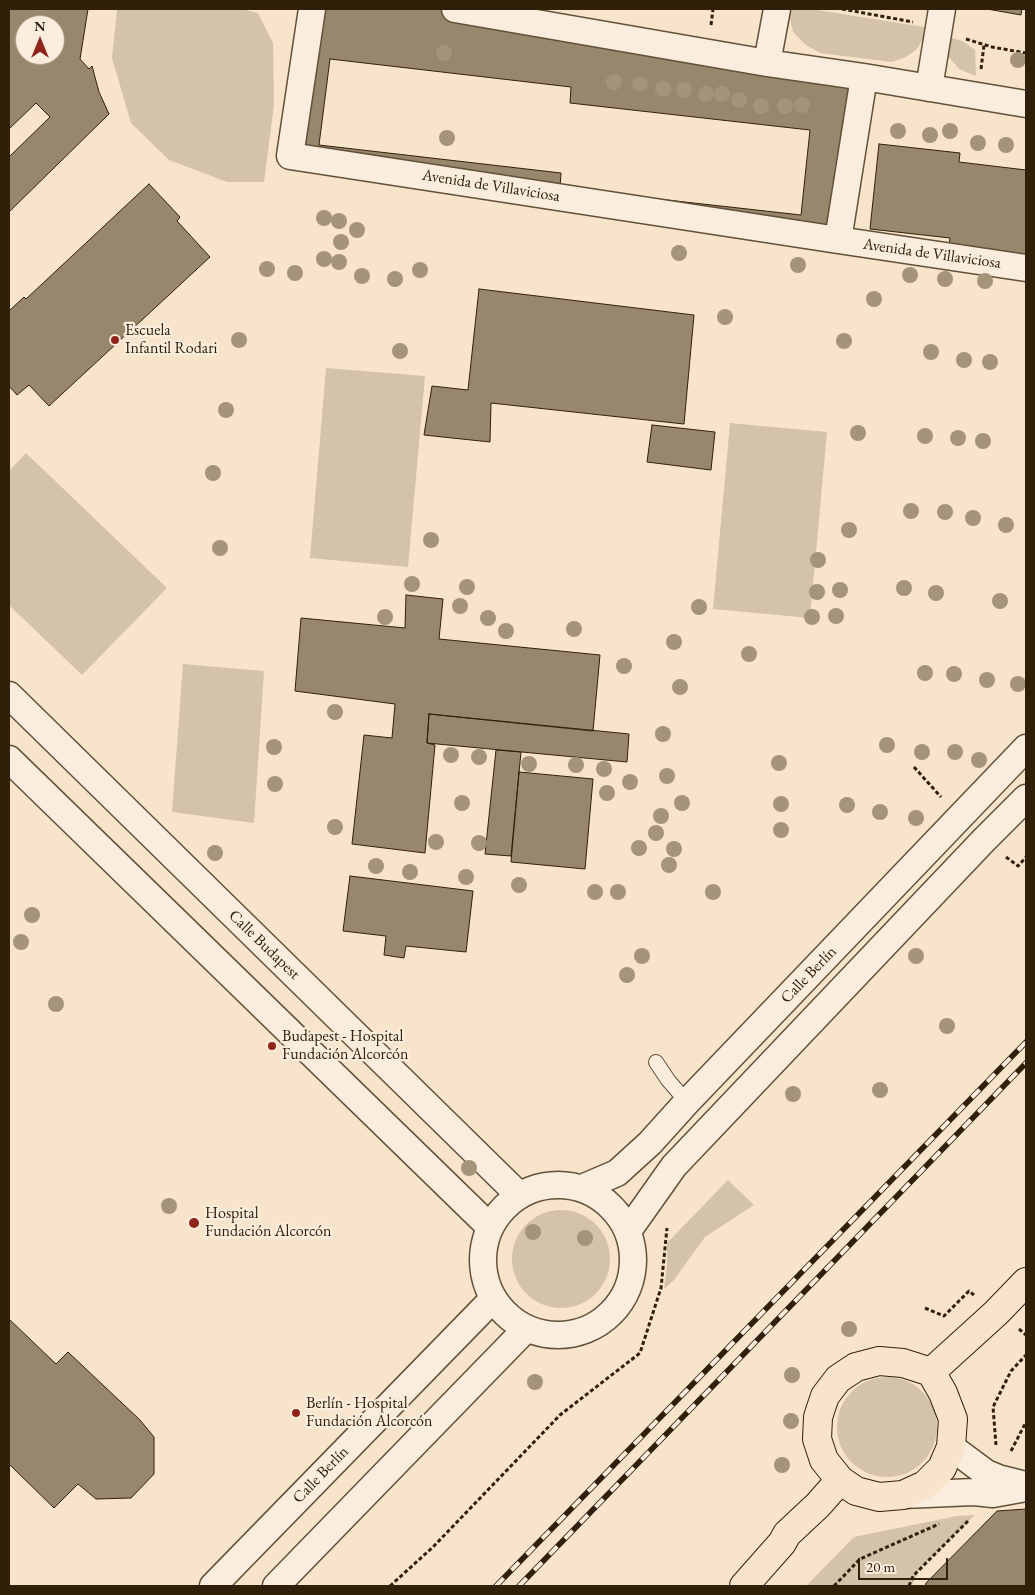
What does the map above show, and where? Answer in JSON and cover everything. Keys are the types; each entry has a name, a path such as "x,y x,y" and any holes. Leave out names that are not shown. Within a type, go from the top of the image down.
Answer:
{"main road":[{"path":"931,1372 996,1313 1026,1282"},
{"path":"879,1361 903,1363 931,1372 944,1393 953,1419 952,1447 942,1468 925,1485 903,1495 879,1497 856,1491 840,1480 824,1460 817,1439 818,1417 825,1396 838,1379 856,1367 879,1361"},
{"path":"744,1586 782,1543 787,1534 818,1505 840,1480"}],"street":[{"name":"Avenida de Villaviciosa","path":"312,9 290,156 1026,268"},
{"path":"455,9 767,63 1026,104"},
{"path":"767,63 777,9"},
{"path":"929,88 942,9"},
{"path":"838,240 864,77"},
{"name":"Calle Budapest","path":"9,695 519,1195"},
{"name":"Calle Berlín","path":"582,1188 617,1174 650,1144 1026,748"},
{"path":"9,759 490,1227"},
{"path":"628,1231 674,1166 1026,798"},
{"path":"561,1185 582,1188 601,1198 617,1212 628,1231 634,1250 634,1271 628,1290 618,1307 603,1321 585,1331 566,1336 545,1335 526,1329 502,1311 492,1299 485,1281 482,1263 484,1244 490,1227 502,1209 519,1195 539,1187 561,1185"},
{"name":"Calle Berlín","path":"213,1586 492,1299"},
{"path":"276,1586 526,1329"},
{"path":"952,1447 986,1473 1026,1486"},
{"path":"903,1495 974,1492 993,1494 1026,1486"}],"lane":[{"path":"656,1062 668,1080 688,1102"}],"path":[{"path":"978,96 984,45"},
{"path":"390,1586 433,1547 560,1415 640,1353 661,1288 668,1223"}],"shaded area":[{"path":"117,9 241,9 258,13 273,43 274,105 264,182 227,182 169,160 131,123 112,58"},
{"path":"789,9 811,9 924,27 923,39 916,50 906,57 892,62 820,53 806,45 793,32"},
{"path":"950,37 964,42 975,50 976,76 959,69 948,56 946,42"},
{"path":"326,368 425,376 408,567 310,558"},
{"path":"730,423 827,432 810,618 713,609"},
{"path":"26,453 167,588 82,675 9,605 9,471"},
{"path":"183,664 264,671 254,823 172,812"},
{"path":"728,1180 754,1205 705,1237 674,1280 664,1289 667,1243"},
{"path":"561,1210 580,1214 596,1224 606,1240 610,1259 606,1278 596,1294 580,1304 561,1308 542,1304 526,1294 516,1278 512,1259 516,1240 526,1224 542,1214"},
{"path":"887,1377 897,1378 915,1385 929,1399 936,1417 936,1437 929,1455 915,1469 897,1476 887,1477 877,1476 859,1469 845,1455 838,1437 837,1427 838,1417 845,1399 859,1385 877,1378"},
{"path":"975,1515 919,1570 912,1586 806,1586 854,1537 957,1516"}],"building":[{"path":"9,9 88,9 80,59 89,69 92,66 99,92 109,114 9,212 9,157 50,117 36,103 9,129"},
{"path":"312,9 461,9 878,79 841,246 290,156"},
{"path":"987,9 1022,9 1021,15"},
{"path":"330,59 571,87 570,103 810,130 801,215 560,188 561,173 319,145"},
{"path":"879,144 960,153 959,162 1026,170 1026,256 949,247 950,238 870,229"},
{"path":"149,184 180,217 177,221 210,257 49,406 29,385 17,395 9,386 9,311 24,297 26,299"},
{"path":"479,289 694,315 684,424 491,403 490,442 424,435 432,386 468,390"},
{"path":"652,425 715,432 711,470 647,462"},
{"path":"406,595 443,599 439,639 600,655 593,731 429,714 427,743 435,745 425,853 352,844 364,735 392,738 395,704 295,691 301,618 405,628"},
{"path":"429,714 629,734 627,762 427,743"},
{"path":"496,750 521,752 511,856 485,854"},
{"path":"519,772 593,779 585,869 511,862"},
{"path":"350,876 473,891 466,952 406,946 404,958 384,955 386,936 343,931"},
{"path":"9,1319 56,1364 68,1352 140,1420 154,1437 154,1474 131,1498 96,1499 78,1484 54,1508 9,1464"},
{"path":"1026,1509 1026,1586 925,1586 997,1511"}],"railway":[{"path":"496,1586 1026,1042"},
{"path":"519,1586 1026,1063"}],"place":[{"name":"Escuela Infantil Rodari","path":"115,340"},
{"name":"Budapest - Hospital Fundación Alcorcón","path":"272,1046"},
{"name":"Hospital Fundación Alcorcón","path":"194,1223"},
{"name":"Berlín - Hospital Fundación Alcorcón","path":"296,1413"}]}
